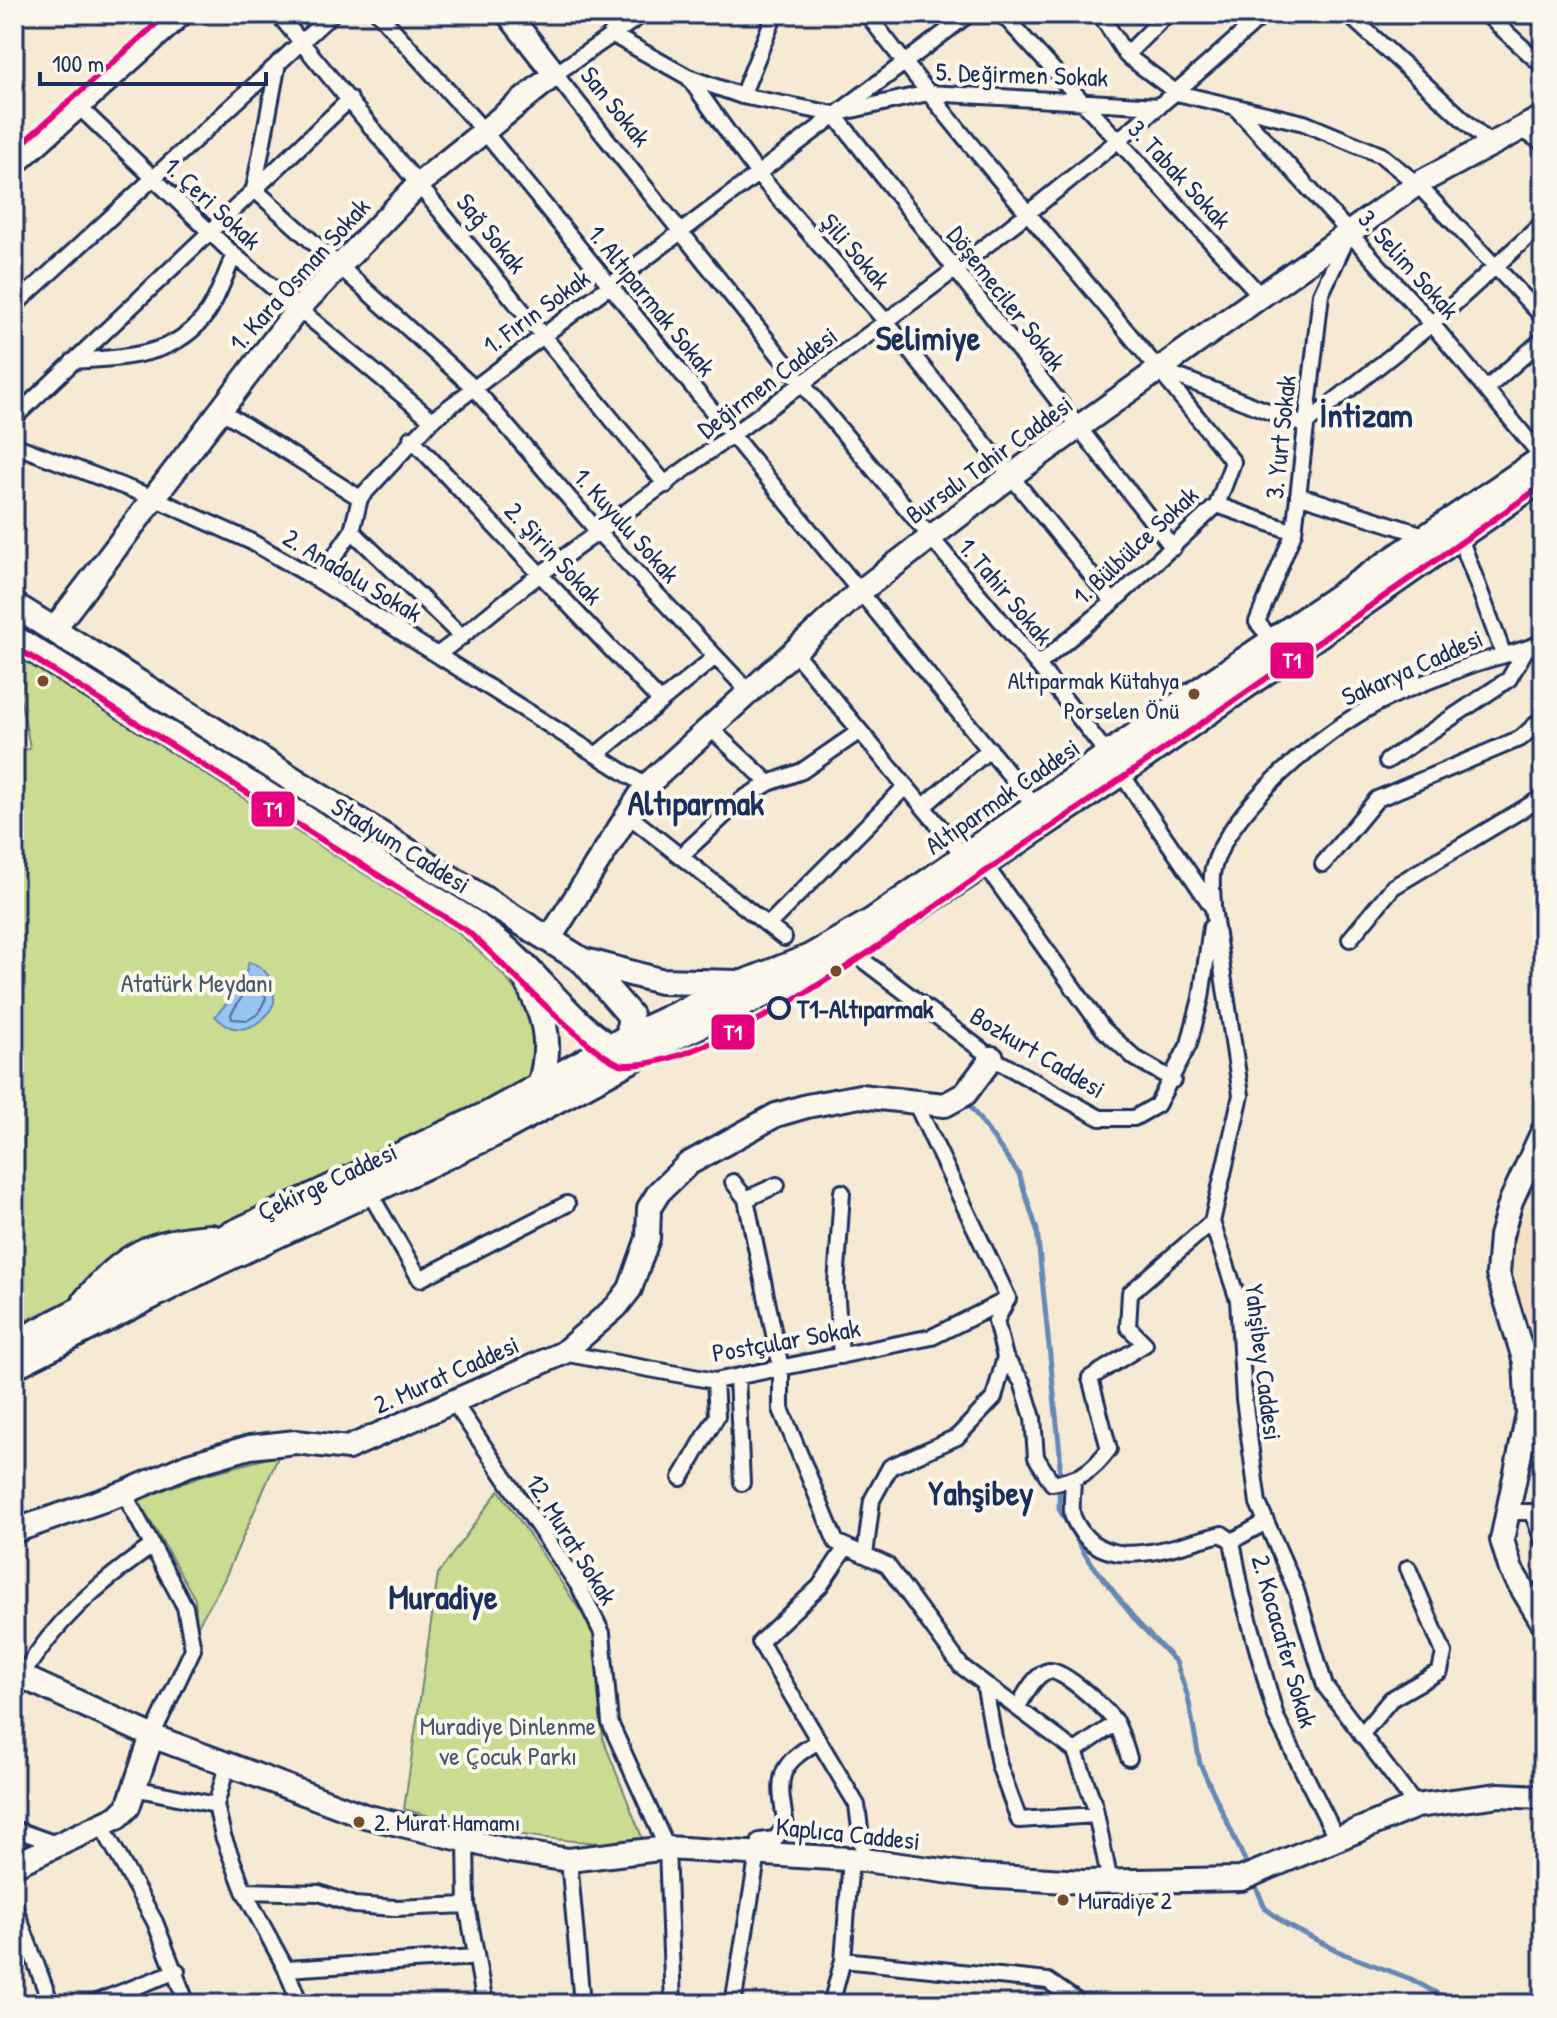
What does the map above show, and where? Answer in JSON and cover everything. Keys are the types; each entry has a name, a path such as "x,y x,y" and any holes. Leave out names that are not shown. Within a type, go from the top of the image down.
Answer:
{"main road":[{"path":"14,164 181,14"},
{"name":"San Sokak","path":"508,14 555,74"},
{"name":"1. Kara Osman Sokak","path":"54,629 297,310 420,183 555,74"},
{"name":"Bursalı Tahir Caddesi","path":"550,938 646,786 858,593 1012,475 1417,184 1543,117"},
{"name":"Altıparmak Caddesi","path":"623,1045 743,983 810,957 974,860 1036,807 1115,765 1273,641 1543,458"},
{"name":"Altıparmak Caddesi","path":"663,1043 852,952 974,860 1543,478"},
{"path":"14,605 550,938 591,970 630,1015 623,1045 607,1074"},
{"name":"Stadyum Caddesi","path":"14,638 472,922 540,981 623,1045"},
{"path":"516,957 542,1013 547,1033 549,1057 540,1086"},
{"path":"591,970 660,981 743,983"},
{"path":"540,981 584,1008 594,1005 602,995 591,970"},
{"path":"623,1045 663,1043"},
{"name":"Çekirge Caddesi","path":"14,1366 215,1264 492,1135 663,1043"},
{"name":"Çekirge Caddesi","path":"14,1344 225,1236 623,1045"},
{"name":"2. Murat Caddesi","path":"14,1531 124,1493 188,1465 250,1447 296,1442 348,1448 563,1353 616,1307 630,1289 648,1238 649,1208 659,1192 688,1164 776,1115 807,1106 860,1096 945,1105 965,1094 992,1058"},
{"path":"1543,1131 1511,1201 1501,1236 1498,1274 1534,1360 1528,1414 1502,1540 1511,1570 1543,1623"},
{"name":"Kaplıca Caddesi","path":"17,1675 152,1736 365,1816 569,1860 667,1848 858,1859 980,1876 1110,1882 1241,1879 1262,1873 1416,1806 1499,1795 1543,1797"},
{"path":"14,1865 103,1828 128,1807 152,1736"}],"street":[{"name":"Sağ Sokak","path":"278,14 666,485"},
{"path":"14,306 332,14"},
{"name":"1. Altıparmak Sokak","path":"379,14 483,130 858,593 1036,807"},
{"name":"1. Kara Osman Sokak","path":"555,74 643,14"},
{"path":"742,96 775,14"},
{"path":"867,14 928,93 1161,370 1304,425 1432,324 1543,223"},
{"name":"1. Fırın Sokak","path":"318,580 352,531 360,498 411,438 473,387 969,14"},
{"name":"3. Tabak Sokak","path":"1002,14 1116,142 1260,295"},
{"path":"1100,14 1126,55 1177,93 1304,123 1381,155 1417,184 1543,317"},
{"path":"1126,55 1167,14"},
{"name":"Değirmen Caddesi","path":"437,655 542,573 734,437 956,271 1177,93 1264,14"},
{"path":"1348,14 1489,143"},
{"path":"1486,14 1543,66"},
{"name":"5. Değirmen Sokak","path":"611,34 688,77 742,96 834,114 928,93 1160,106"},
{"path":"254,189 278,63"},
{"name":"San Sokak","path":"555,74 803,385"},
{"name":"Şili Sokak","path":"688,77 758,174 887,323 1113,602"},
{"path":"14,418 350,99"},
{"name":"1. Çeri Sokak","path":"78,106 234,255 432,420"},
{"name":"3. Selim Sokak","path":"1234,107 1432,324 1543,458"},
{"name":"Döşemeciler Sokak","path":"834,114 1173,548"},
{"path":"1519,128 1543,143"},
{"name":"1. Kuyulu Sokak","path":"254,189 340,263 473,387 600,534 749,692"},
{"name":"3. Yurt Sokak","path":"1273,641 1257,622 1294,532 1321,294 1350,233"},
{"path":"73,361 140,356 178,343 208,312 234,255"},
{"path":"1486,389 1543,339"},
{"name":"1. Bülbülce Sokak","path":"1038,665 1113,602 1217,505 1233,462 1161,370"},
{"name":"1. Tahir Sokak","path":"803,385 1038,665 1115,765"},
{"path":"219,409 360,498"},
{"name":"2. Şirin Sokak","path":"411,438 661,702"},
{"name":"2. Anadolu Sokak","path":"14,445 154,498 250,541 318,580 646,786"},
{"path":"1298,495 1427,536"},
{"path":"1217,505 1294,532"},
{"path":"352,531 462,637"},
{"path":"1459,535 1503,653"},
{"name":"Sakarya Caddesi","path":"1213,908 1212,871 1224,844 1250,807 1292,763 1332,731 1378,702 1503,653 1525,651 1543,642"},
{"path":"1387,761 1509,679 1525,651"},
{"path":"795,653 906,786 974,860 1103,1029 1135,1058 1173,1080"},
{"path":"596,755 715,657"},
{"path":"1323,864 1377,799 1521,738 1543,718"},
{"path":"710,728 769,783"},
{"path":"681,856 741,800 769,783 802,771 860,731"},
{"path":"924,806 990,749"},
{"path":"916,1104 1008,1298 996,1321 1005,1357 1022,1382 1033,1418 1036,1457 1052,1483 1090,1474 1109,1449 1090,1378 1145,1344 1128,1327 1130,1293 1212,1222 1224,1181 1241,1095 1213,908 1115,765"},
{"path":"768,925 906,786"},
{"path":"1350,939 1393,887 1543,797"},
{"path":"628,815 784,938"},
{"name":"Bozkurt Caddesi","path":"852,952 992,1058 1100,1118 1134,1118 1157,1105 1173,1080 1189,1044 1201,998 1213,908"},
{"path":"733,1182 746,1199 781,1368 781,1409 836,1542 887,1565 961,1666 1075,1751 1096,1815 1110,1882"},
{"path":"746,1199 777,1185"},
{"path":"369,1192 420,1279 567,1204"},
{"path":"841,1356 836,1286 842,1192"},
{"name":"Yahşibey Caddesi","path":"1212,1222 1238,1300 1244,1399 1258,1503 1296,1590 1325,1686 1416,1806"},
{"name":"Postçular Sokak","path":"563,1353 715,1381 932,1337 1008,1298"},
{"path":"865,1555 872,1500 890,1467 957,1437 994,1398 1005,1357"},
{"path":"737,1377 742,1483"},
{"path":"681,1478 717,1416 715,1381"},
{"name":"12. Murat Sokak","path":"453,1401 580,1588 602,1633 610,1723 667,1848"},
{"path":"1073,1480 1073,1516 1093,1543 1115,1553 1143,1556 1222,1534 1232,1541 1266,1522"},
{"path":"124,1493 185,1607 193,1649 152,1736"},
{"path":"1507,1512 1538,1512 1543,1541"},
{"name":"2. Kocacafer Sokak","path":"1232,1541 1242,1594 1276,1717 1337,1839"},
{"path":"17,1675 46,1636 101,1581 152,1546"},
{"path":"831,2004 843,1960 858,1859 857,1805 760,1642 820,1586 846,1547"},
{"path":"1361,1735 1391,1699 1440,1671 1444,1653 1408,1568"},
{"path":"1017,1708 1039,1675 1049,1670 1072,1680 1116,1723 1129,1758"},
{"path":"984,1683 999,1765 1019,1820 1096,1815"},
{"path":"1075,1751 1116,1723"},
{"path":"733,2004 760,1841 775,1839 786,1826 781,1792 785,1767 792,1756 819,1741"},
{"path":"228,1762 216,1805 223,1836 244,1891 286,1969 300,2004"},
{"path":"134,1788 216,1805"},
{"path":"103,1828 139,1891 177,1971 187,2004"},
{"path":"14,1829 60,1845"},
{"path":"466,1839 467,1905 485,2004"},
{"path":"667,1848 673,2004"},
{"path":"569,1860 582,2004"},
{"path":"244,1891 319,1893 354,1905 382,1907 467,1905"},
{"path":"14,1905 51,2004"},
{"path":"286,1969 476,1957"},
{"path":"843,1960 1048,1981 1074,2001"},
{"path":"91,2004 177,1971"}],"shaded area":[{"path":"1543,1180 1543,1334 1533,1326 1513,1290 1512,1237"}],"green space":[{"name":"Atatürk Meydanı","path":"14,654 457,932 492,963 518,995 533,1032 534,1054 532,1080 199,1235 132,1244 105,1263 83,1293 14,1326 14,751 30,749"},
{"path":"279,1455 224,1580 197,1627 195,1599 138,1499 201,1476"},
{"name":"Muradiye Dinlenme ve Çocuk Parkı","path":"499,1490 596,1634 603,1739 645,1845 523,1835 404,1809 438,1574"}],"water":[{"path":"249,962 266,973 273,989 274,1003 263,1019 240,1029 223,1023 215,1016 241,988"}],"waterway":[{"path":"970,1106 1019,1174 1037,1230 1060,1453 1059,1509 1086,1556 1137,1622 1176,1662 1188,1697 1200,1764 1249,1869"},
{"path":"1254,1882 1265,1908 1287,1925 1344,1954 1411,1979 1456,2004"}],"transit line":[{"name":"T1","path":"14,151 167,14"},
{"name":"T1","path":"14,646 467,931 570,1028 611,1060 625,1065 666,1059 715,1041 768,1015 823,982 1145,763 1543,485"}],"place":[{"name":"Altıparmak Kütahya Porselen Önü","path":"1194,694"},
{"name":"T1-Altıparmak","path":"779,1008"},
{"name":"2. Murat Hamamı","path":"359,1822"},
{"name":"Muradiye 2","path":"1063,1900"}],"district":[{"name":"Selimiye","path":"928,338"},
{"name":"İntizam","path":"1366,415"},
{"name":"Altıparmak","path":"696,803"},
{"name":"Yahşibey","path":"981,1493"},
{"name":"Muradiye","path":"443,1597"}]}
